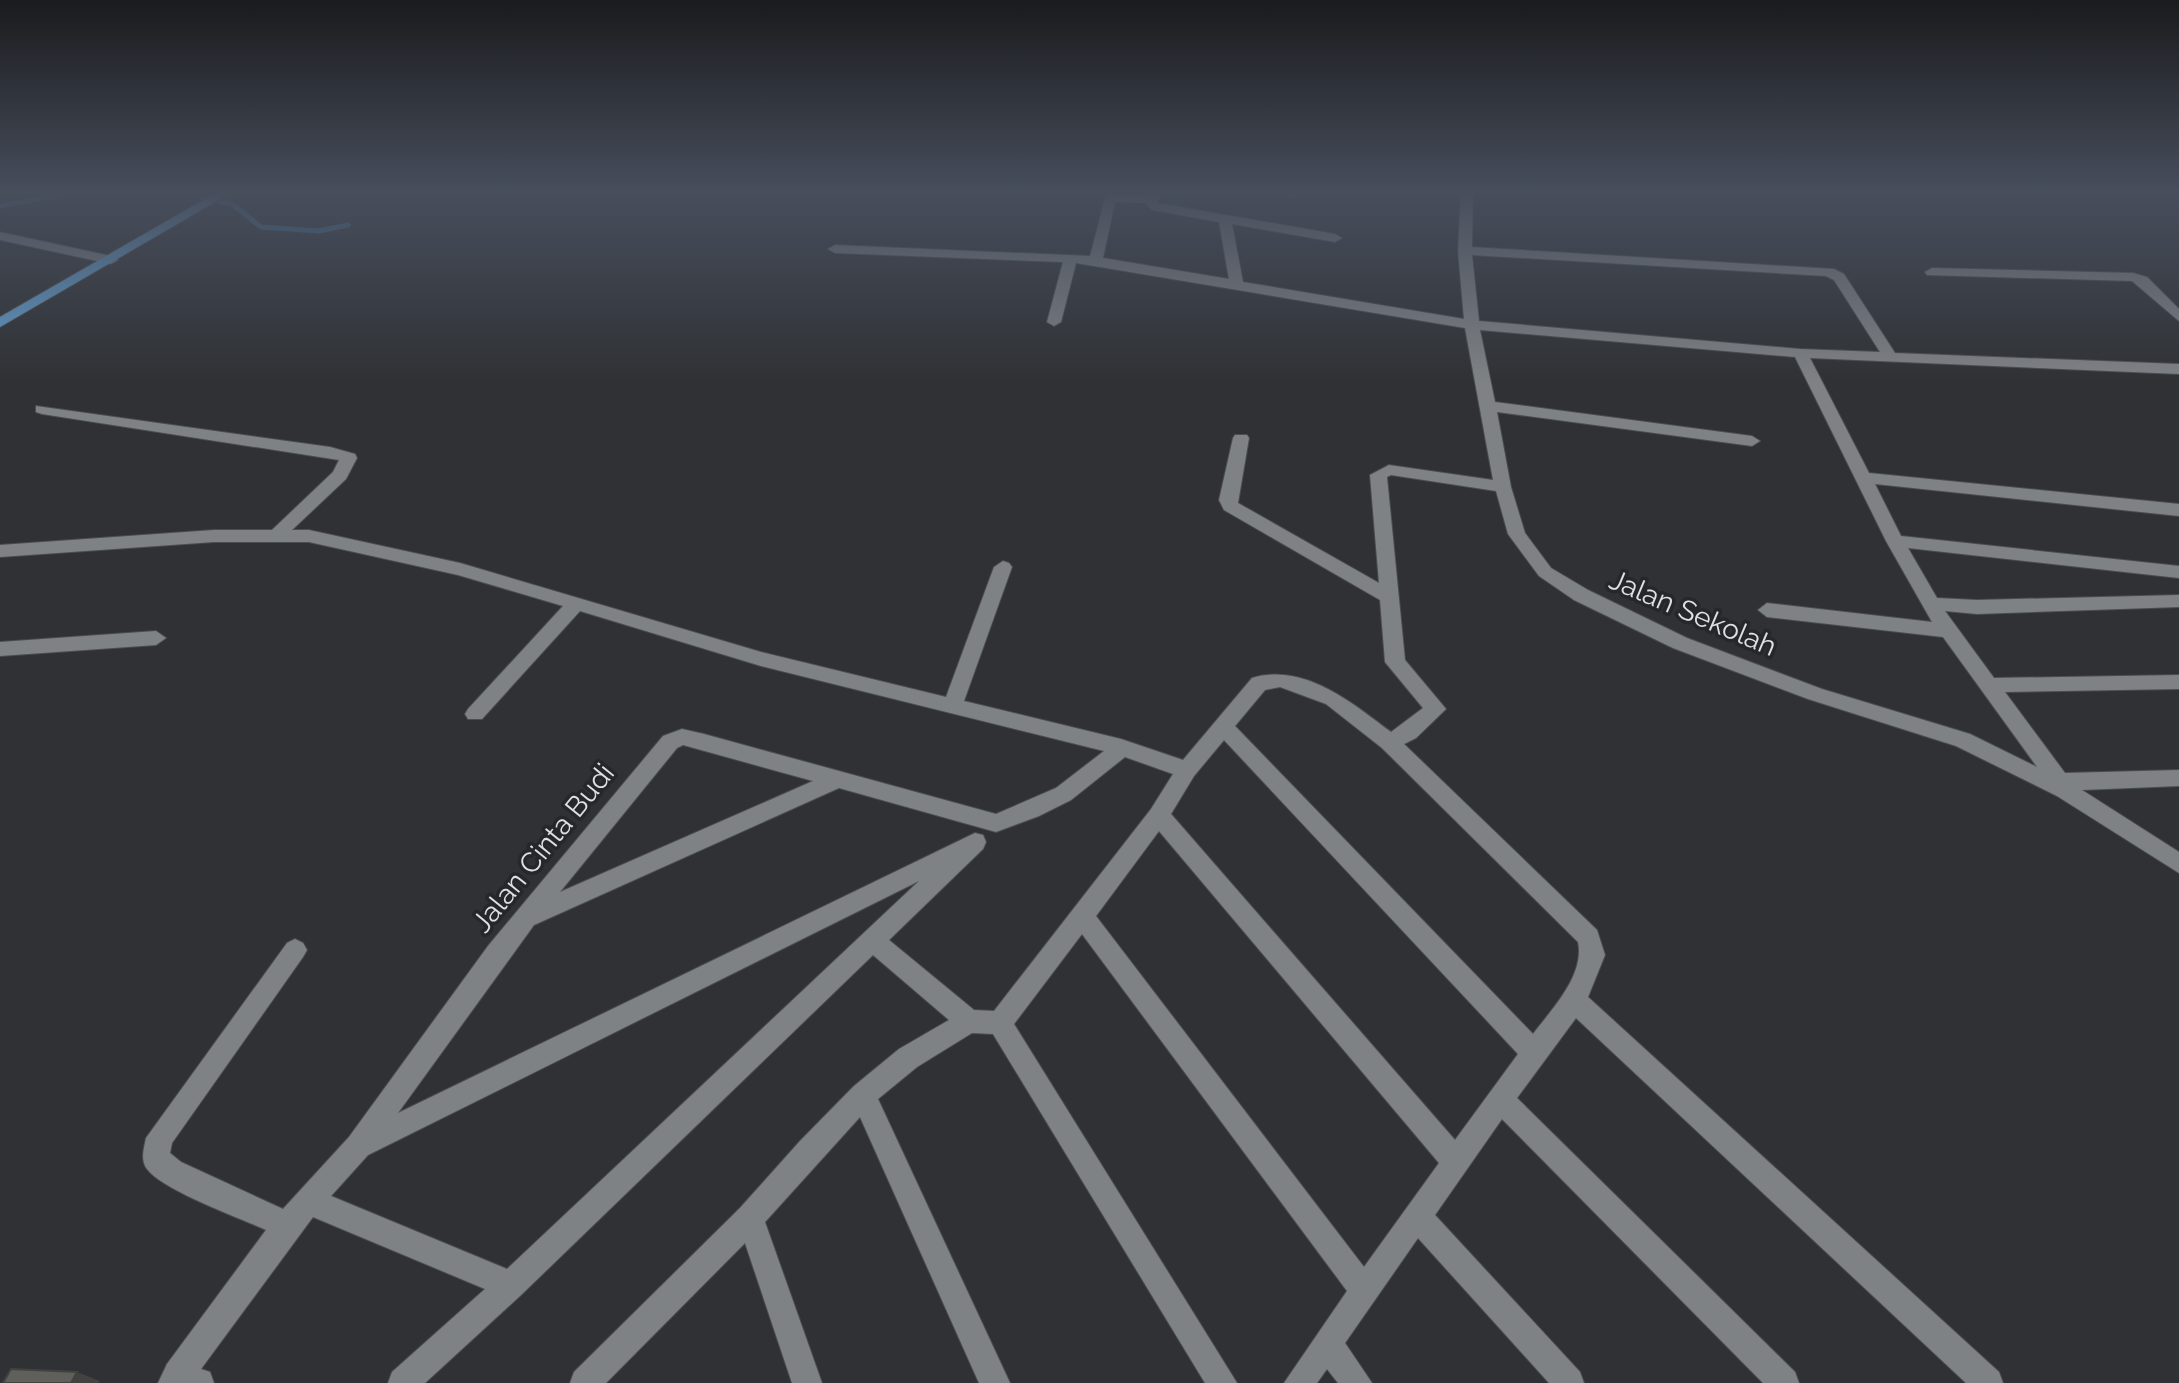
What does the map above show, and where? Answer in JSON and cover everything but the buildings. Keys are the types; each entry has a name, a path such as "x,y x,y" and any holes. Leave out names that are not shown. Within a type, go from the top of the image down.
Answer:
{"main road":[{"path":"0,323 119,256"}],"street":[{"path":"90,256 111,260"},
{"path":"1006,256 1096,261 1472,325 1800,353 2179,369"},
{"path":"1096,261 1097,256"},
{"path":"1232,256 1237,285"},
{"name":"Jalan Sekolah","path":"1465,256 1472,325 1503,487 1517,534 1545,572 1581,595 1680,643 1747,669 1963,740 2063,786 2179,864"},
{"path":"1544,256 1829,272 1839,277 1890,356"},
{"path":"1054,322 1071,258"},
{"path":"1932,272 2133,277 2142,280 2179,317"},
{"path":"1800,353 1895,541 1932,604 2063,786 2179,778"},
{"path":"1489,406 1752,441"},
{"path":"42,409 330,452 349,458 340,475 277,535"},
{"path":"1241,438 1228,500 1230,506 1389,597"},
{"path":"1389,742 1409,732 1436,709 1395,662 1380,472 1389,470 1503,487"},
{"path":"1863,478 2179,510"},
{"path":"0,551 277,535 309,536 396,553 577,603 761,659 1121,747 1187,770"},
{"path":"1895,541 2179,572"},
{"path":"952,707 1003,567"},
{"path":"1932,604 1977,607 2179,601"},
{"path":"475,714 577,603"},
{"path":"1767,610 1950,631"},
{"path":"0,649 156,638"},
{"path":"1000,1023 1159,815 1187,770 1259,683 1281,680 1333,699 1389,742 1589,937 1593,955 1574,1000 1455,1161 1299,1383"},
{"path":"1991,685 2179,682"},
{"path":"1224,727 1534,1053"},
{"name":"Jalan Cinta Budi","path":"183,1380 287,1225 358,1146 496,954 666,745 675,739 693,739 996,823"},
{"path":"403,1383 511,1285 996,823 1035,811 1088,779 1121,747"},
{"path":"525,918 838,779"},
{"path":"1159,815 1455,1161"},
{"path":"358,1146 975,842"},
{"path":"1082,916 1364,1290"},
{"path":"872,940 969,1021"},
{"path":"287,1225 171,1172 156,1159 159,1138 295,950"},
{"path":"1574,1000 1988,1383"},
{"path":"585,1383 608,1372 809,1150 863,1095 908,1058 969,1021 1000,1023"},
{"path":"1000,1023 1222,1383"},
{"path":"863,1095 995,1383"},
{"path":"1500,1099 1784,1383"},
{"path":"309,1201 511,1285"},
{"path":"1417,1216 1569,1383"},
{"path":"750,1218 807,1383"},
{"path":"1327,1344 1357,1383"}]}
